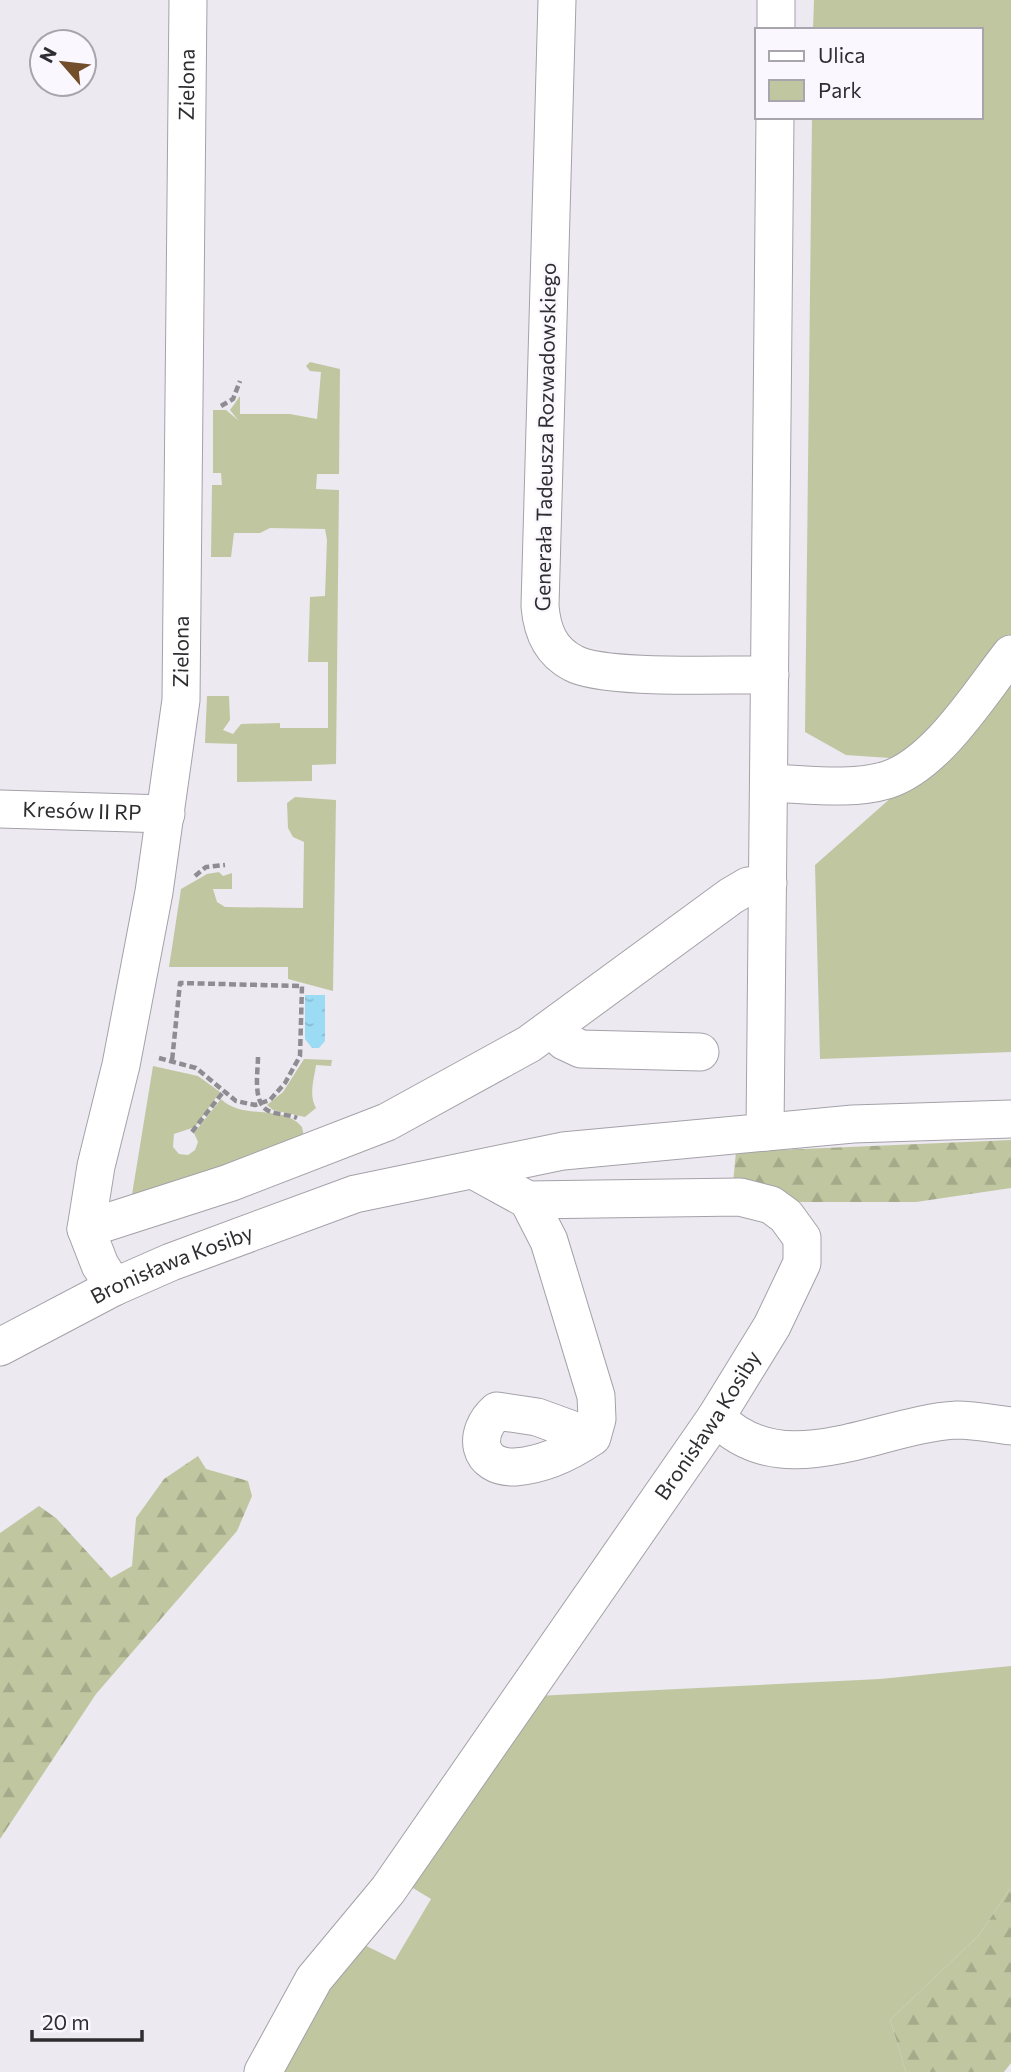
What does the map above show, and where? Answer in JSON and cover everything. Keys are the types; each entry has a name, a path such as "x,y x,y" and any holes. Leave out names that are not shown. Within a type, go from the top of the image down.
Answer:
{"street":[{"name":"Zielona","path":"114,1287 100,1265 86,1228 96,1166 130,1022 166,814 181,700 188,0"},
{"name":"Generała Tadeusza Rozwadowskiego","path":"557,0 540,606 544,631 565,659 575,665 601,672 769,675"},
{"path":"776,0 776,28"},
{"path":"765,1132 775,119"},
{"path":"769,783 847,786 889,779 906,771 942,740 1011,654"},
{"name":"Kresów II RP","path":"0,809 166,814"},
{"path":"86,1228 229,1183 387,1122 552,1028 731,896 748,886 768,883"},
{"path":"552,1028 564,1041 581,1049 700,1052"},
{"name":"Bronisława Kosiby","path":"0,1347 114,1287 171,1262 355,1194 563,1151 853,1124 1011,1119"},
{"name":"Bronisława Kosiby","path":"262,2072 314,1979 388,1890 716,1417 772,1326 802,1263 802,1238 786,1216 771,1205 740,1197 528,1200 475,1171"},
{"path":"528,1200 549,1241 596,1396 597,1419 592,1437"},
{"path":"716,1417 731,1432 755,1445 802,1451 957,1420 1011,1426"}],"path":[{"path":"214,405 230,403 240,381"},
{"path":"190,882 206,867 225,865"},
{"path":"154,1057 196,1068 223,1092 242,1103 261,1104 281,1089 297,1063 302,1041 302,986 180,983 172,1061"},
{"path":"258,1057 257,1087 261,1104 270,1112 290,1114 304,1122"},
{"path":"192,1132 223,1092"}],"green space":[{"path":"814,0 1011,0 1011,640 927,738 906,753 890,758 846,755 805,732 812,119 983,119 983,28 813,28"},
{"path":"310,362 340,369 339,474 317,474 316,489 339,490 336,764 312,765 312,781 237,782 237,744 205,743 207,696 229,696 230,720 223,730 233,734 241,724 280,723 280,728 328,728 328,662 308,662 310,597 325,596 327,540 325,529 270,528 260,533 234,533 231,557 211,557 212,485 222,485 221,473 213,473 213,410 226,410 238,420 230,410 240,396 240,414 290,414 317,419 321,372 310,371 306,366"},
{"path":"1011,672 1011,1052 820,1059 815,865 927,766"},
{"path":"295,797 336,800 333,991 288,979 288,967 169,967 181,889 207,874 219,872 223,876 232,873 232,889 213,889 217,902 225,907 303,908 304,842 293,837 288,828 287,803"},
{"path":"304,1059 332,1060 331,1066 316,1065 312,1091 316,1108 305,1117 273,1110 267,1105 283,1092"},
{"path":"153,1066 198,1076 220,1092 195,1127 174,1134 173,1147 179,1154 188,1155 195,1150 198,1142 194,1133 221,1099 240,1109 273,1113 294,1120 302,1127 305,1142 129,1213"},
{"path":"1011,1140 1011,1188 916,1202 795,1202 733,1183 736,1152"},
{"path":"198,1456 206,1469 248,1481 252,1496 237,1531 96,1694 0,1839 0,1533 39,1506 56,1518 111,1578 132,1566 136,1518 164,1479"},
{"path":"1011,1666 1011,1887 979,1935 890,2020 906,2072 274,2072 356,1941 395,1960 431,1899 403,1882 536,1696 880,1679"},
{"path":"1011,1887 1011,2063 1004,2072 906,2072 890,2020 979,1935"}],"water":[{"path":"305,995 325,995 325,1041 319,1048 312,1048 305,1039"}]}
